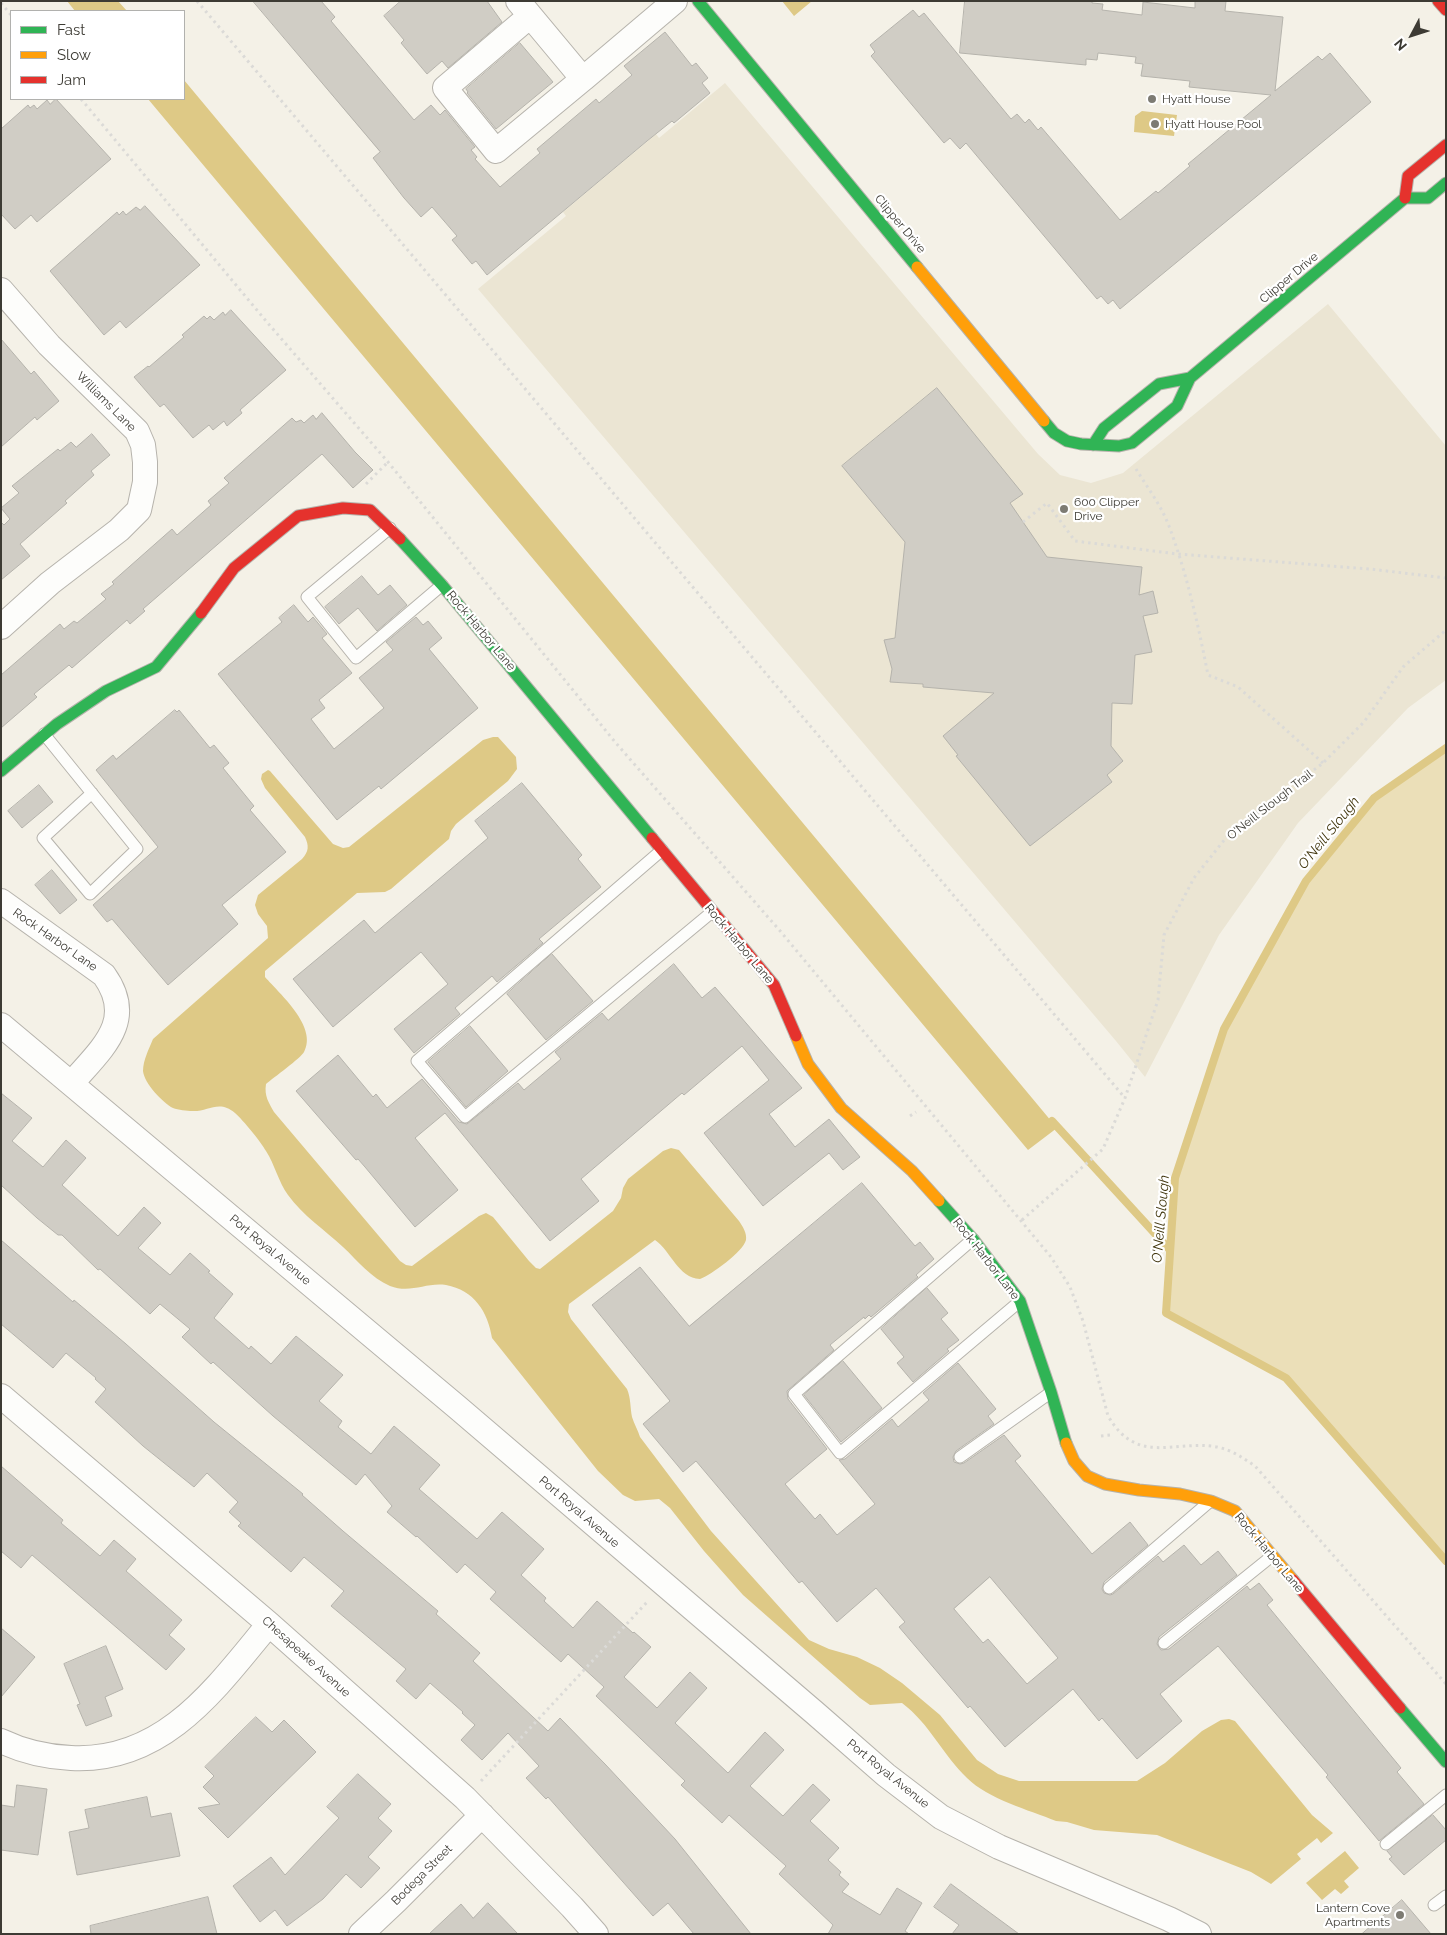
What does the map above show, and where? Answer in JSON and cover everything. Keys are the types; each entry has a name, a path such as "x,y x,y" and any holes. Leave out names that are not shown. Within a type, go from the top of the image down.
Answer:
{"street":[{"path":"583,79 524,8 445,88 496,152 583,79 675,1"},
{"name":"Clipper Drive","path":"698,1 1054,433 1067,441 1119,446 1132,443 1177,406 1190,378 1405,198"},
{"path":"1438,1 1446,10"},
{"path":"1446,145 1408,176 1405,198 1428,198 1446,183"},
{"name":"Williams Lane","path":"1,290 49,345 137,431 143,444 145,482 139,510 119,530 50,583 1,627"},
{"name":"Clipper Drive","path":"1093,444 1104,428 1159,384 1190,378"},
{"name":"Rock Harbor Lane","path":"1,771 44,734 106,691 156,667 196,621 234,568 298,516 343,508 370,510 390,528 442,585 774,985 808,1064 841,1108 912,1171 973,1239 1020,1301 1066,1443 1074,1461 1087,1476 1105,1484 1180,1494 1210,1501 1235,1511 1446,1762"},
{"name":"Rock Harbor Lane","path":"1,901 104,975 113,990 117,1004 116,1022 110,1037 72,1083"},
{"name":"Port Royal Avenue","path":"1,1025 457,1407 886,1775 942,1816 999,1847 1169,1918 1199,1934"},
{"name":"Chesapeake Avenue","path":"1,1396 270,1624 465,1798 596,1934"},
{"path":"1,1741 23,1750 51,1757 91,1759 113,1756 137,1748 156,1738 180,1721 208,1697 270,1624"},
{"name":"Bodega Street","path":"361,1934 482,1815"}],"lane":[{"path":"390,528 307,597 356,658 442,585"},
{"path":"44,734 137,849 90,894 43,838 92,794"},
{"path":"662,850 417,1061 465,1117 712,912"},
{"path":"973,1239 794,1394 840,1453 1020,1301"},
{"path":"960,1457 1051,1392"},
{"path":"1109,1588 1210,1501"},
{"path":"1164,1643 1272,1556"},
{"path":"1386,1844 1446,1795"},
{"path":"1434,1905 1446,1896"}],"path":[{"path":"197,1 1125,1098"},
{"path":"1,3 10,14"},
{"path":"82,100 266,321 388,462 615,742 781,932 1051,1257 1070,1287 1083,1321 1108,1416 1120,1432 1134,1442 1150,1447 1217,1447 1237,1453 1255,1466 1446,1684"},
{"path":"1135,467 1168,525 1191,593 1208,675 1238,688 1323,764"},
{"path":"1023,522 1047,503 1075,541 1178,554 1370,569 1446,578"},
{"name":"O'Neill Slough Trail","path":"1022,1220 1100,1151 1125,1098 1158,1000 1164,935 1194,878 1229,834 1323,764 1364,722 1403,667 1446,630"},
{"path":"910,1116 916,1112"},
{"path":"1102,1436 1110,1435"},
{"path":"465,1798 663,1585"}],"shaded area":[{"path":"67,1 118,1 126,10 74,10"},
{"path":"782,1 812,1 794,16"},
{"path":"185,81 1057,1128 1028,1150 149,100 185,100"},
{"path":"725,83 1038,454 1060,475 1091,483 1123,473 1328,304 1446,446 1446,680 1408,708 1298,823 1219,935 1145,1077 478,289 566,216 563,212 656,134 659,138"},
{"name":"Hyatt House Pool","path":"1142,111 1177,115 1174,136 1134,132 1135,116"},
{"path":"498,737 516,757 517,769 508,781 456,824 451,831 449,839 391,889 385,892 357,893 265,971 265,977 288,1002 302,1022 307,1042 302,1055 266,1084 266,1096 274,1112 400,1261 412,1266 479,1216 486,1213 493,1217 529,1261 536,1268 540,1269 613,1211 621,1198 623,1188 628,1179 663,1151 671,1148 679,1150 739,1221 746,1235 744,1245 726,1262 700,1279 686,1274 680,1269 655,1240 569,1304 568,1312 571,1319 627,1389 632,1417 640,1437 711,1531 809,1640 829,1649 857,1657 880,1668 902,1683 940,1715 977,1760 998,1774 1019,1781 1137,1781 1165,1763 1202,1731 1221,1720 1229,1719 1235,1721 1312,1815 1333,1833 1321,1843 1317,1838 1297,1854 1301,1859 1271,1884 1251,1872 1157,1835 1094,1830 1067,1822 1056,1821 997,1798 976,1785 958,1769 912,1711 902,1703 870,1705 743,1595 704,1551 670,1508 659,1499 635,1501 623,1495 598,1471 492,1338 487,1319 472,1297 446,1285 405,1289 383,1283 365,1269 294,1203 279,1179 264,1147 235,1113 219,1106 198,1111 175,1109 164,1102 150,1087 144,1076 143,1067 153,1039 268,938 267,926 258,914 255,905 258,895 302,859 307,851 308,846 305,837 265,788 261,779 262,774 268,770 270,771 333,844 343,848 349,847 483,740"},
{"path":"1446,748 1446,1561 1286,1378 1166,1313 1175,1178 1224,1029 1306,881 1374,798"},
{"path":"1345,1851 1359,1868 1344,1881 1349,1887 1341,1894 1335,1889 1322,1900 1306,1883"}],"building":[{"path":"253,1 321,1 335,17 331,21 414,120 431,105 440,115 445,110 475,147 471,150 477,157 475,159 500,187 540,153 537,149 596,99 599,103 632,75 624,66 665,32 692,66 696,63 708,78 702,83 710,93 674,123 672,121 647,141 487,275 476,261 472,264 452,240 457,236 432,207 421,217 404,198 373,158 380,152"},
{"path":"401,1 487,1 502,22 448,68 442,61 427,74 401,43 404,40 384,16"},
{"path":"965,1 1092,1 1092,3 1103,4 1102,10 1142,15 1143,2 1195,8 1195,1 1226,1 1225,11 1283,17 1275,91 1318,56 1322,60 1330,53 1371,102 1120,309 1113,300 1108,304 1101,296 1097,299 966,143 960,149 950,138 944,143 871,56 875,52 870,45 913,10 919,17 924,13 1011,119 1017,114 1025,123 1029,119 1038,130 1041,127 1120,220 1156,191 1158,193 1190,166 1188,164 1271,95 1189,87 1190,81 1141,76 1143,64 1135,63 1136,57 1098,53 1097,60 1086,59 1086,65 960,53"},
{"path":"520,43 553,82 496,129 467,93 466,89"},
{"path":"47,100 50,104 57,100 111,159 37,222 31,215 15,229 1,214 1,129 28,105 30,108 34,105 37,109"},
{"path":"145,206 200,265 126,328 120,321 104,335 50,271 117,212 119,215 123,211 126,215 136,207 140,210"},
{"path":"231,310 286,370 240,410 242,413 227,426 224,421 213,430 209,425 193,438 164,404 160,407 134,377 149,367 184,337 182,335 204,316 207,319 210,316 214,320 223,312 225,315"},
{"path":"1,339 31,374 34,371 59,401 37,420 35,417 1,447"},
{"path":"937,388 1023,494 1010,503 1047,557 1142,567 1139,595 1153,591 1158,613 1143,616 1152,652 1135,655 1132,704 1112,703 1111,746 1123,761 1107,775 1112,782 1030,846 956,756 958,755 943,736 994,693 923,687 923,684 890,682 892,669 884,640 895,638 905,542 842,466"},
{"path":"322,413 373,470 353,488 322,454 143,609 145,611 130,624 127,620 72,668 69,665 34,694 37,697 1,728 1,675 60,624 64,629 74,621 77,623 106,599 101,594 114,584 112,582 172,529 177,535 211,505 208,501 229,483 224,478 292,418 296,422 301,420 304,423 313,415 316,419"},
{"path":"92,434 110,455 91,471 94,475 65,501 67,503 20,544 30,556 1,580 1,522 4,525 10,519 1,508 19,493 12,486 58,449 60,451 71,442 76,447"},
{"path":"362,576 378,595 390,585 407,605 377,631 358,608 339,624 325,607"},
{"path":"294,605 308,622 313,617 327,634 322,638 352,673 319,700 325,708 311,719 334,749 384,708 359,678 393,650 386,642 416,617 423,625 428,621 442,638 429,649 478,708 381,789 379,786 337,820 218,674 282,622 279,618"},
{"path":"175,710 177,712 179,710 210,748 214,745 229,763 223,768 254,806 250,810 286,852 222,905 238,924 168,985 112,919 107,922 93,905 158,847 96,770 113,755 116,759"},
{"path":"522,783 582,855 578,859 601,887 539,939 543,943 497,982 492,976 455,1008 460,1014 414,1053 394,1029 448,984 421,952 333,1027 293,979 364,920 375,933 488,838 475,821"},
{"path":"39,785 53,802 22,828 8,811"},
{"path":"52,870 77,900 60,914 35,885"},
{"path":"552,954 593,1001 546,1040 507,994"},
{"path":"674,964 702,998 715,987 802,1088 769,1114 795,1147 829,1119 860,1157 843,1170 829,1153 763,1206 704,1133 769,1080 742,1046 684,1095 682,1093 581,1179 599,1201 550,1241 445,1113 415,1138 458,1190 415,1227 358,1159 356,1160 296,1091 338,1055 373,1097 376,1094 387,1108 422,1079 459,1122 467,1124 518,1083 524,1090 561,1059 555,1052 602,1013 608,1020"},
{"path":"470,1026 508,1071 466,1107 428,1062"},
{"path":"1,1093 32,1118 12,1141 43,1167 66,1140 86,1158 62,1185 118,1236 144,1207 161,1223 138,1248 170,1275 190,1253 233,1294 214,1318 249,1349 251,1346 271,1364 296,1336 343,1375 319,1401 342,1421 338,1427 371,1454 394,1426 440,1465 419,1489 477,1539 502,1512 544,1549 521,1575 546,1598 544,1601 573,1628 597,1601 651,1647 624,1677 657,1708 690,1672 707,1688 675,1723 728,1773 765,1732 784,1750 750,1786 783,1816 813,1784 830,1800 810,1821 839,1848 828,1860 841,1872 839,1875 849,1884 842,1892 880,1915 897,1888 922,1903 905,1931 909,1934 828,1934 833,1925 779,1874 786,1866 729,1815 722,1823 681,1785 685,1781 596,1696 604,1687 568,1654 561,1662 490,1599 496,1592 465,1564 457,1573 417,1536 387,1512 392,1506 365,1474 356,1485 273,1416 213,1362 211,1364 182,1337 190,1329 160,1304 150,1314 100,1269 98,1270 62,1235 58,1235 37,1218 1,1185"},
{"path":"862,1183 915,1246 920,1242 934,1259 916,1275 918,1277 871,1317 869,1315 865,1319 864,1317 830,1345 834,1350 787,1391 788,1399 827,1449 785,1484 815,1519 820,1514 837,1535 875,1504 839,1460 845,1459 892,1419 898,1427 929,1400 923,1393 958,1363 996,1409 988,1416 994,1424 956,1451 953,1457 954,1462 964,1463 1004,1435 1021,1456 1015,1461 1092,1554 1130,1522 1148,1545 1104,1582 1102,1589 1104,1593 1113,1594 1158,1556 1163,1562 1184,1545 1201,1565 1218,1551 1237,1575 1159,1637 1157,1644 1161,1650 1169,1649 1247,1586 1250,1590 1259,1583 1273,1600 1267,1605 1401,1768 1397,1772 1424,1804 1379,1841 1326,1777 1328,1775 1218,1646 1160,1694 1182,1721 1137,1759 1102,1718 1099,1721 1073,1689 1005,1747 970,1706 968,1708 899,1627 905,1622 876,1588 837,1622 802,1581 799,1583 696,1461 683,1472 643,1424 670,1401 592,1305 640,1267 689,1326","holes":["990,1577 1058,1658 1027,1684 988,1639 983,1643 954,1609"]},
{"path":"1,1240 73,1302 74,1300 126,1344 214,1422 303,1494 343,1531 438,1611 436,1614 480,1653 473,1661 548,1731 560,1718 675,1839 751,1934 694,1934 668,1903 653,1916 548,1797 546,1799 526,1778 539,1766 508,1733 482,1760 461,1740 475,1725 463,1712 430,1683 416,1699 396,1681 406,1669 331,1606 344,1591 304,1557 291,1572 238,1526 241,1523 229,1512 238,1502 207,1473 194,1487 143,1446 95,1402 106,1389 96,1378 66,1353 53,1368 1,1324"},
{"path":"927,1288 948,1313 941,1319 959,1340 913,1382 897,1363 904,1357 881,1329"},
{"path":"843,1361 882,1408 841,1442 804,1395"},
{"path":"1,1466 63,1520 61,1523 100,1556 114,1540 136,1559 126,1571 182,1620 169,1635 185,1649 166,1670 32,1555 21,1568 1,1551"},
{"path":"1,1628 35,1657 1,1697"},
{"path":"106,1646 123,1689 105,1697 112,1716 86,1726 77,1705 80,1704 64,1664"},
{"path":"256,1717 272,1732 284,1720 316,1752 228,1838 198,1808 220,1804 203,1787 214,1776 205,1767"},
{"path":"358,1774 391,1804 378,1818 392,1831 368,1857 380,1868 361,1888 346,1874 323,1899 287,1926 275,1910 260,1922 233,1886 271,1857 285,1875 339,1818 327,1807"},
{"path":"17,1785 47,1789 38,1855 1,1850 1,1805 14,1807"},
{"path":"147,1797 151,1817 171,1813 180,1856 77,1875 69,1832 89,1828 85,1810"},
{"path":"1433,1815 1446,1830 1446,1840 1404,1875 1389,1859 1392,1857 1387,1851"},
{"path":"951,1884 1019,1934 952,1934 959,1925 934,1907"},
{"path":"208,1897 217,1934 91,1934 90,1926"},
{"name":"Lantern Cove Apartments","path":"1402,1900 1431,1934 1362,1934"},
{"path":"488,1903 518,1934 429,1934 461,1904 473,1918"}],"waterway":[{"name":"O'Neill Slough","path":"1446,748 1374,798 1306,881 1224,1029 1175,1178 1166,1313 1286,1378 1446,1561"},
{"path":"1052,1121 1170,1250"}],"traffic: fast":[{"path":"698,1 917,267"},
{"path":"1044,421 1054,433 1067,441 1081,444 1119,446 1132,443 1177,406 1190,378 1405,198 1428,198 1446,183"},
{"path":"1093,445 1104,428 1159,384 1190,378"},
{"path":"400,539 442,585 652,838"},
{"path":"1,771 57,724 106,691 156,667 201,613"},
{"path":"939,1201 973,1239 1020,1301 1066,1443"},
{"path":"1400,1708 1446,1762"}],"traffic: slow":[{"path":"917,267 1044,421"},
{"path":"796,1036 808,1064 841,1108 912,1171 939,1201"},
{"path":"1066,1443 1074,1461 1087,1476 1105,1484 1180,1494 1211,1501 1235,1511 1293,1580"}],"traffic: jam":[{"path":"1438,1 1446,10"},
{"path":"1405,198 1408,176 1446,145"},
{"path":"201,613 234,568 298,516 343,508 370,510 400,539"},
{"path":"652,838 774,985 796,1036"},
{"path":"1293,1580 1400,1708"}],"place":[{"name":"Hyatt House","path":"1152,99"},
{"name":"Hyatt House Pool","path":"1155,124"},
{"name":"600 Clipper Drive","path":"1064,509"},
{"name":"Lantern Cove Apartments","path":"1400,1915"}]}
